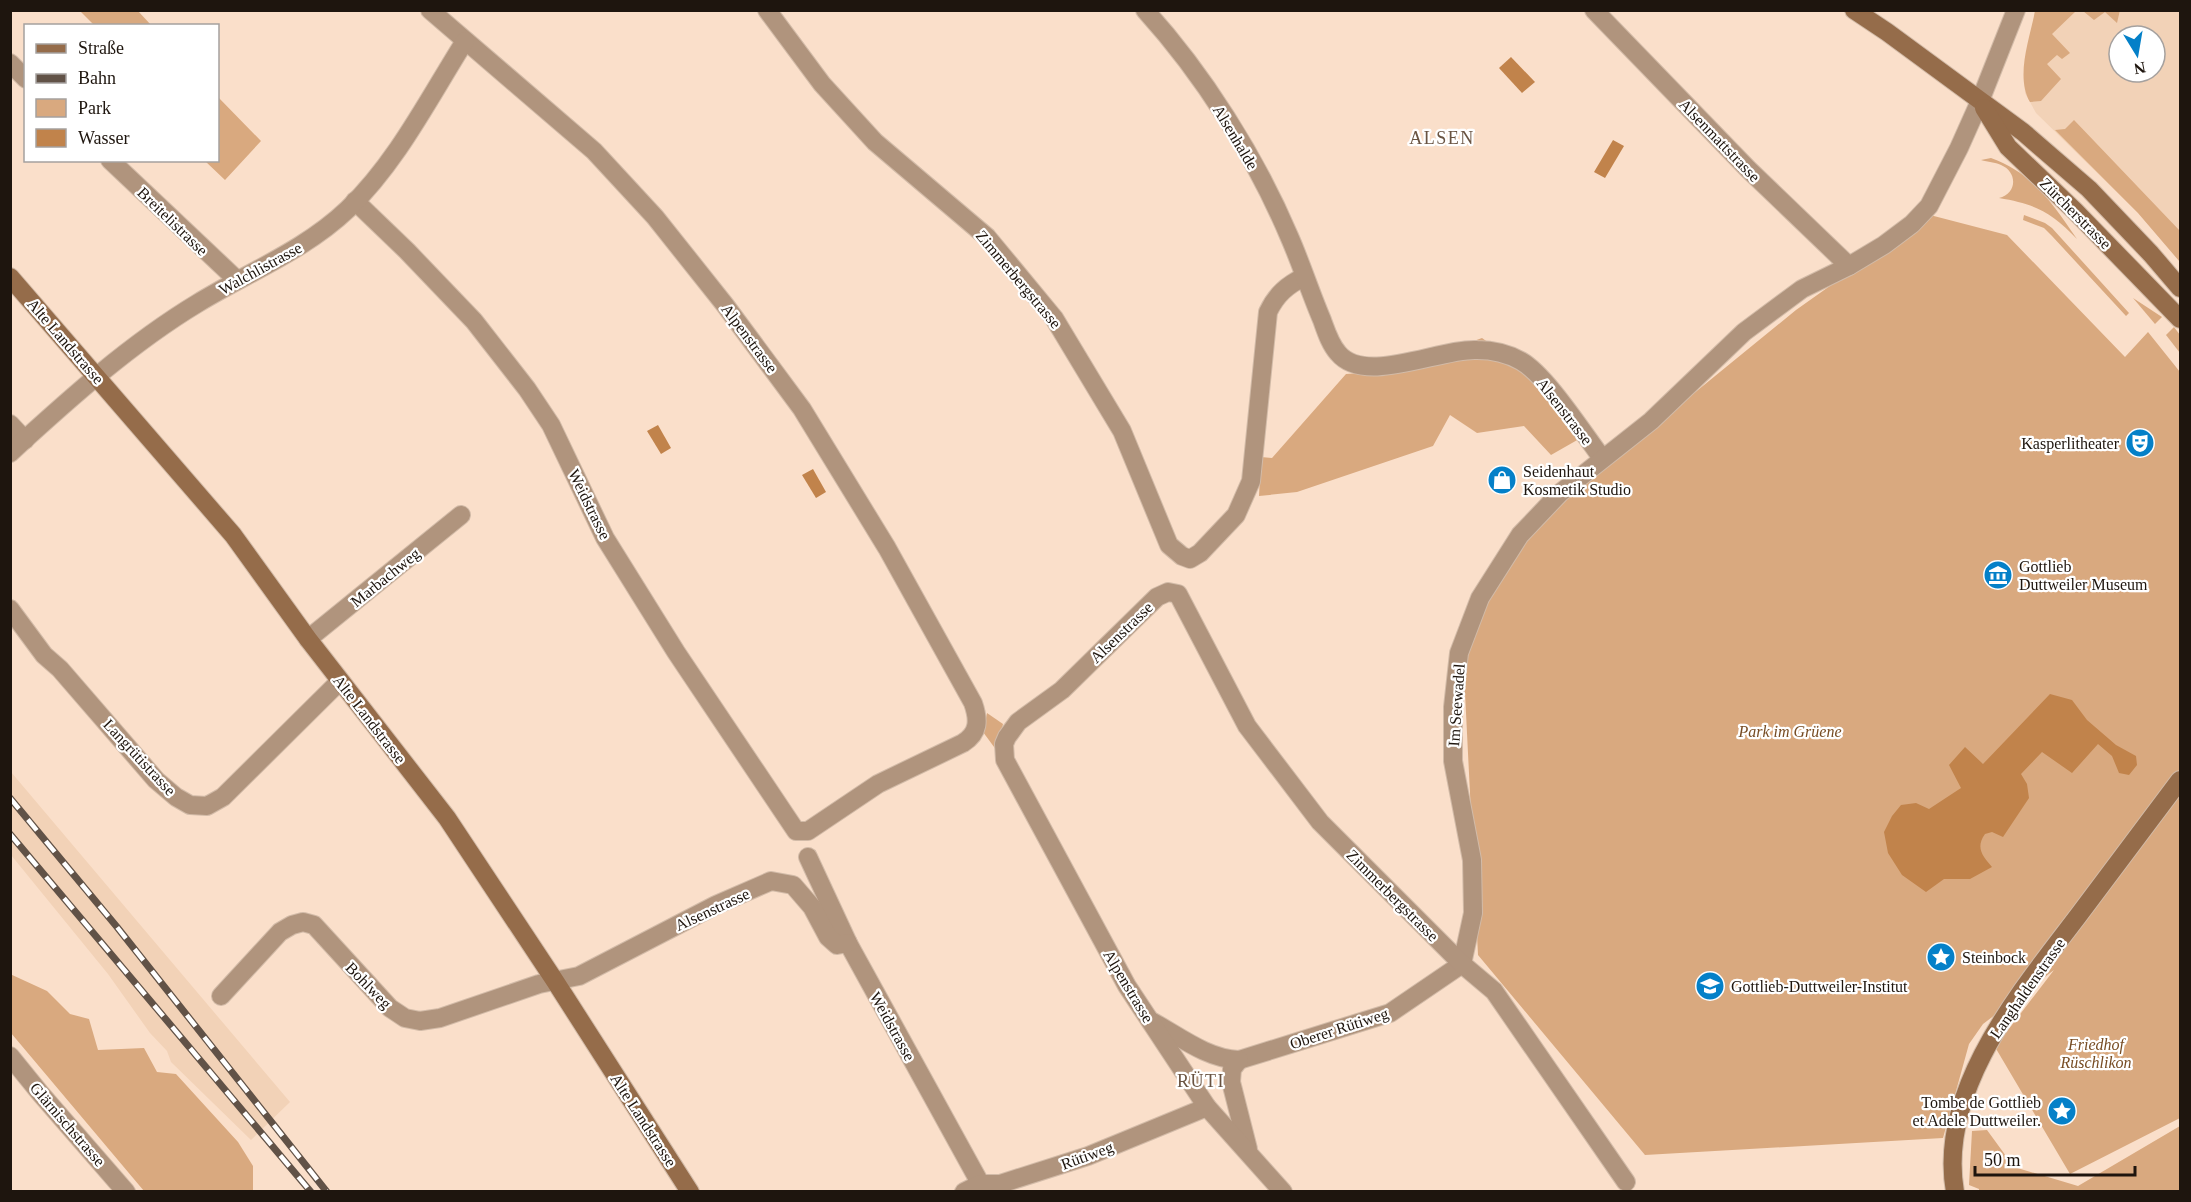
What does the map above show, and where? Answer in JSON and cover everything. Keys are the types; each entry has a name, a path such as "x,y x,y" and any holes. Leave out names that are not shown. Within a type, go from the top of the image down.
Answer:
{"main road":[{"name":"Zürcherstrasse","path":"1854,10 2023,132 2089,189 2181,288"},
{"name":"Zürcherstrasse","path":"1980,101 2008,147 2074,210 2181,319"},
{"name":"Alte Landstrasse","path":"10,277 233,535 308,639 447,818 690,1191"},
{"name":"Langhaldenstrasse","path":"1956,1191 1952,1172 1953,1141 1966,1095 1993,1033 2019,994 2181,780"}],"street":[{"name":"Alpenstrasse","path":"430,10 594,151 655,217 725,305 802,409 887,548 973,703 978,720 975,734 963,743 878,784 808,831 796,831"},
{"name":"Zimmerbergstrasse","path":"767,10 822,84 875,142 987,237 1054,318 1122,431 1169,545 1182,556 1190,559 1200,553 1236,514 1251,481 1268,312 1279,293 1292,282 1304,277"},
{"name":"Alsenhalde","path":"1145,10 1178,50 1217,105 1255,166 1289,235 1304,277"},
{"name":"Alsenmattstrasse","path":"1594,10 1748,169 1849,266"},
{"name":"Alsenstrasse","path":"1304,277 1330,341 1338,354 1351,363 1375,367 1476,349 1502,352 1523,362 1543,380 1602,458 1651,421 1768,312 1802,289 1849,266 1884,244 1912,224 1929,206 1980,101 2016,10"},
{"name":"Walchlistrasse","path":"10,453 97,377 160,328 237,280 278,260 310,239 355,201 386,166 465,41"},
{"path":"10,63 24,77"},
{"name":"Breitelistrasse","path":"112,162 237,280"},
{"name":"Weidstrasse","path":"355,201 474,321 527,389 551,424 605,538 676,652 796,831"},
{"path":"10,424 25,440"},
{"name":"Im Seewadel","path":"1462,964 1473,913 1472,860 1453,761 1453,707 1459,653 1480,598 1520,535 1560,493 1602,458"},
{"name":"Marbachweg","path":"308,639 461,515"},
{"name":"Alsenstrasse","path":"1005,760 1004,744 1018,722 1062,690 1157,597 1168,592 1178,594"},
{"name":"Zimmerbergstrasse","path":"1178,594 1247,726 1320,822 1462,964 1494,991 1626,1182"},
{"name":"Langrütistrasse","path":"10,609 44,655 60,669 156,780 176,797 190,805 207,806 223,797 340,681"},
{"name":"Alpenstrasse","path":"1005,760 1127,986 1148,1019 1207,1107 1283,1191"},
{"name":"Weidstrasse","path":"808,857 848,943 976,1189"},
{"name":"Alsenstrasse","path":"555,981 579,976 716,905 771,881 793,885 812,908 828,937 837,945 848,943"},
{"name":"Bohlweg","path":"221,996 280,932 303,922 314,925 324,934 350,967 390,1008 405,1018 420,1022 440,1018 539,984 555,981"},
{"name":"Oberer Rütiweg","path":"1239,1060 1390,1013 1462,964"},
{"path":"1148,1019 1212,1054 1225,1059 1239,1060"},
{"name":"Glärnischstrasse","path":"10,1056 39,1093 126,1191"},
{"path":"1239,1060 1232,1069 1231,1082 1249,1151"},
{"name":"Rütiweg","path":"976,1189 1000,1184 1088,1156 1207,1107"}],"shaded area":[{"path":"2035,11 2180,11 2180,262 2138,213 2036,113 2025,93 2024,71"},
{"path":"11,772 290,1102 251,1140 171,1062 167,1051 150,1033 108,974 11,855"}],"green space":[{"path":"2120,10 2117,23 2105,12 2094,20 2083,11"},
{"path":"80,11 138,11 150,24 93,24"},
{"path":"2035,11 2076,11 2052,34 2070,53 2062,59 2057,55 2047,64 2061,79 2041,101 2030,102 2024,81 2024,69"},
{"path":"219,98 261,141 225,180 206,162 219,162"},
{"path":"2074,120 2180,231 2180,262 2138,213 2055,130 2065,129"},
{"path":"1991,158 2019,172 2041,191 2077,239 2059,222 2033,206 1999,198 2005,196 2012,188 2013,177 2007,168 1981,160"},
{"name":"Park im Grüene","path":"1930,215 2007,235 2125,357 2148,332 2180,372 2180,1118 2070,1174 1995,1047 2054,970 1983,1024 1969,1044 1943,1138 1645,1155 1478,955 1462,632 1519,536 1796,310"},
{"path":"2024,215 2052,228 2129,313 2126,316 2044,228 2023,220"},
{"path":"2133,298 2162,317 2155,324"},
{"path":"2174,327 2180,335 2180,353 2166,335"},
{"path":"1482,338 1524,368 1579,439 1551,455 1524,426 1477,433 1450,415 1433,446 1297,492 1259,496 1261,457 1272,458 1346,374 1391,371"},
{"path":"987,713 1003,724 997,751 983,732"},
{"path":"10,974 47,991 70,1014 89,1019 98,1050 144,1048 157,1072 176,1074 238,1142 253,1166 253,1191 144,1191 11,1033"},
{"path":"2180,1126 2180,1191 1979,1192 1979,1189 1969,1185 1972,1131 1987,1130 2014,1167 2078,1186"}],"water":[{"path":"1511,57 1535,82 1522,93 1499,68"},
{"path":"1613,140 1624,146 1605,178 1594,172"},
{"path":"658,425 671,448 661,454 647,431"},
{"path":"813,469 826,492 816,498 802,475"},
{"path":"2050,694 2072,700 2087,720 2116,745 2136,756 2137,765 2129,775 2119,773 2112,756 2098,744 2072,773 2042,752 2021,774 2027,784 2029,798 2003,837 1992,832 1985,834 1982,839 1981,852 1992,867 1970,879 1944,879 1926,892 1902,875 1888,853 1884,832 1892,816 1901,805 1916,803 1929,809 1961,788 1949,765 1965,747 1983,764"}],"railway":[{"path":"10,798 117,927 327,1192"},
{"path":"10,834 311,1192"}],"place":[{"name":"Kasperlitheater","path":"2140,443"},
{"name":"Seidenhaut Kosmetik Studio","path":"1502,480"},
{"name":"Gottlieb Duttweiler Museum","path":"1998,575"},
{"name":"Steinbock","path":"1941,957"},
{"name":"Gottlieb-Duttweiler-Institut","path":"1710,986"},
{"name":"Tombe de Gottlieb et Adele Duttweiler.","path":"2062,1111"}],"district":[{"name":"ALSEN","path":"1442,138"},
{"name":"RÜTI","path":"1201,1081"}],"park label":[{"name":"Friedhof Rüschlikon","path":"2096,1053"}]}
